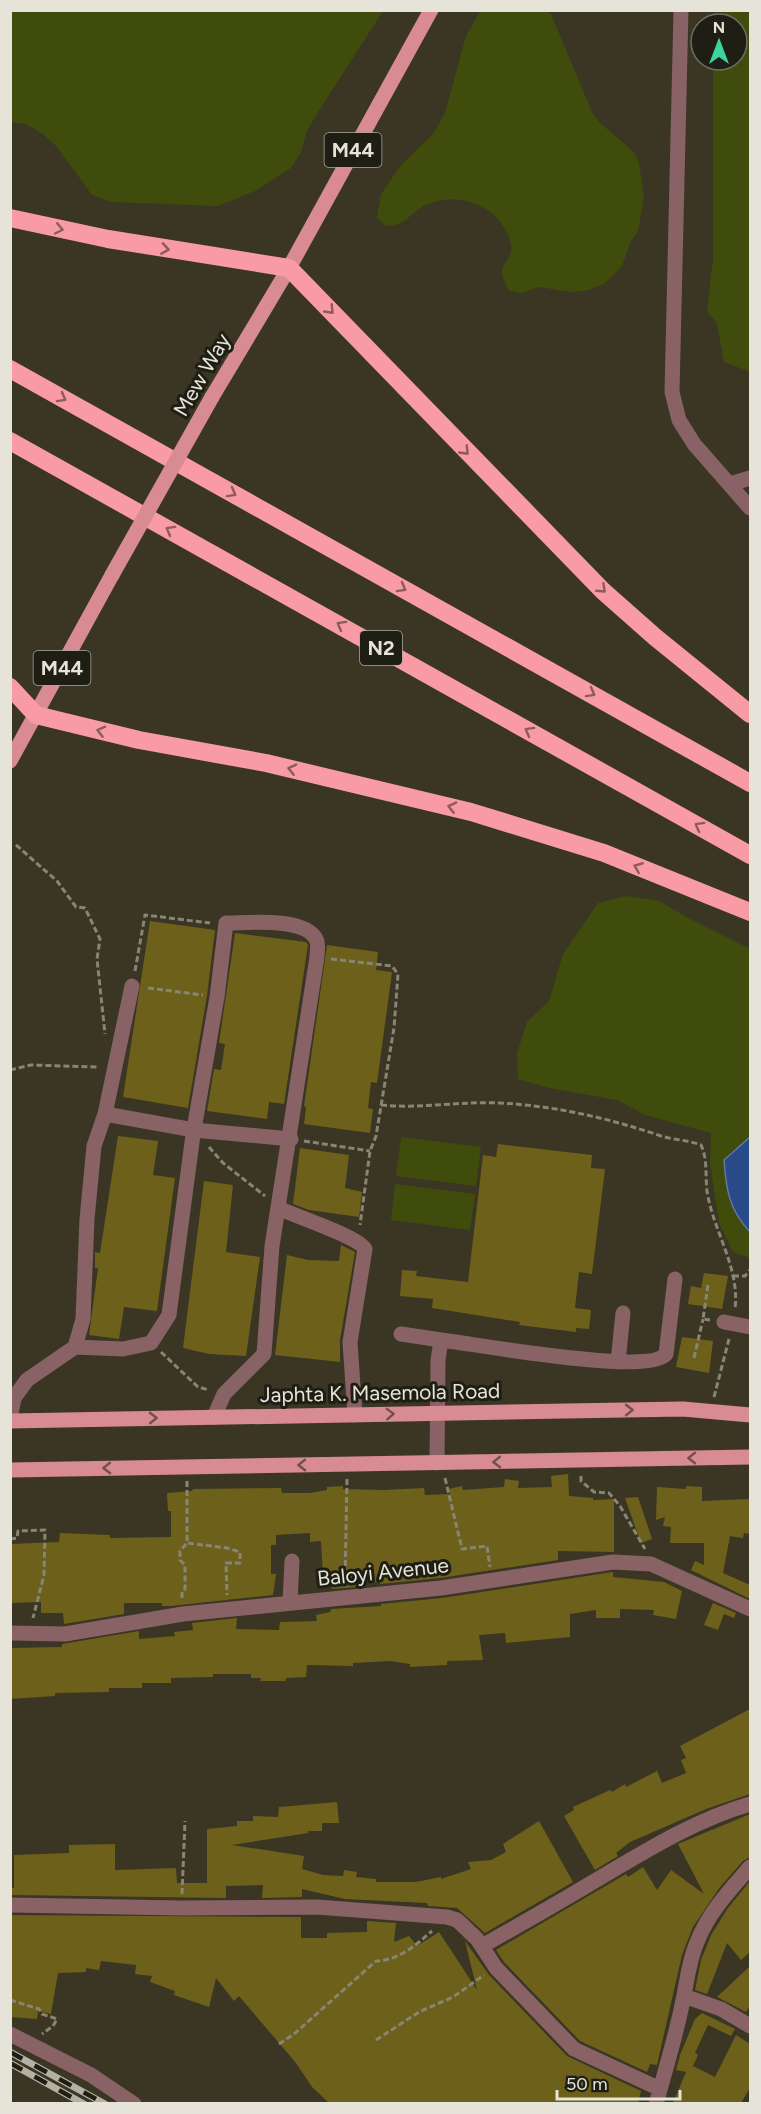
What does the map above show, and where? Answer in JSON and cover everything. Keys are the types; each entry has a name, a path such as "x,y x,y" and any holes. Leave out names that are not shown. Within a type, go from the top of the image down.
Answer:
{"highway":[{"path":"10,218 108,239 289,268 603,591 664,645 750,714"},
{"path":"10,369 750,783"},
{"name":"N2","path":"10,441 750,855"},
{"path":"10,687 36,715 139,740 266,763 471,812 604,853 750,912"}],"main road":[{"name":"Mew Way","path":"10,761 212,397 289,268 431,10"},
{"name":"Japhta K. Masemola Road","path":"10,1420 438,1412 710,1410 750,1415"},
{"path":"10,1470 750,1457"}],"street":[{"path":"681,10 672,392 679,420 694,444 750,508"},
{"path":"730,484 750,478"},
{"path":"10,1420 14,1398 27,1380 75,1347 123,1349 151,1343 169,1315 194,1130 217,997 226,923 268,922 301,927 315,937 317,957 291,1139 272,1246 264,1354 224,1394 213,1417"},
{"path":"75,1347 83,1319 90,1178 94,1146 105,1114 113,1067 132,986"},
{"path":"105,1114 194,1130 291,1139"},
{"path":"278,1208 363,1245 366,1255 350,1342 355,1415"},
{"path":"401,1334 618,1362 655,1361 666,1354 675,1280"},
{"path":"618,1362 623,1313"},
{"path":"729,1323 750,1327"},
{"path":"437,1463 438,1360 441,1340"},
{"path":"290,1602 292,1561"},
{"name":"Baloyi Avenue","path":"10,1633 65,1634 228,1608 346,1598 492,1581 602,1562 651,1564 750,1609"},
{"path":"482,1946 542,1913 663,1840 699,1822 750,1804"},
{"path":"10,1905 181,1908 317,1906 447,1917 466,1928 482,1946 496,1968 574,2049 658,2096 668,2068 684,1996 687,1970 698,1941 721,1898 750,1869"},
{"path":"684,1996 721,2009 750,2026"},
{"path":"10,2034 91,2075 134,2103"}],"path":[{"path":"16,845 57,880 76,907 85,908 97,930 100,939 97,958 106,1038"},
{"path":"217,997 132,986 145,915 226,923"},
{"path":"317,957 392,966 398,974 394,1028 376,1136 370,1150 360,1226 354,1240"},
{"path":"10,1070 31,1065 113,1067"},
{"path":"381,1105 403,1107 466,1102 538,1106 623,1123 664,1137 701,1144 706,1154 707,1189 714,1220 731,1264 736,1303 729,1323 710,1410"},
{"path":"194,1130 223,1163 278,1208"},
{"path":"291,1139 370,1150"},
{"path":"733,1276 745,1276 750,1270"},
{"path":"694,1359 708,1286"},
{"path":"703,1318 729,1323"},
{"path":"151,1343 198,1387 224,1394"},
{"path":"582,1460 581,1481 594,1492 609,1493 615,1500 639,1536 651,1564"},
{"path":"437,1463 446,1480 450,1508 462,1549 487,1546 492,1581"},
{"path":"346,1464 346,1548 344,1548 346,1598"},
{"path":"183,1614 182,1590 185,1589 186,1565 180,1560 180,1551 187,1543 187,1467"},
{"path":"10,1539 17,1538 18,1531 45,1530 44,1575 27,1633"},
{"path":"187,1543 240,1552 240,1563 226,1563 228,1608"},
{"path":"181,1908 186,1821"},
{"path":"279,2044 294,2034 376,1962 390,1961 408,1951 447,1917"},
{"path":"376,2040 418,2012 453,1997 496,1968"},
{"path":"10,2000 39,2009 42,2014 57,2019 53,2026 29,2043"}],"green space":[{"path":"11,10 383,11 318,112 307,131 301,152 291,168 255,191 218,206 111,202 92,195 57,147 43,134 26,124 11,122"},
{"path":"480,11 546,11 551,14 592,112 599,122 634,152 639,163 644,197 638,231 631,241 622,266 605,283 589,290 571,292 539,287 522,293 510,291 502,274 504,264 510,256 511,244 499,220 478,205 452,199 426,205 404,221 393,225 386,226 377,218 381,194 401,165 433,134 445,113 466,36"},
{"path":"750,11 750,372 724,362 717,324 707,311 713,259 713,72 749,72 749,12 725,12"},
{"path":"626,896 659,901 750,949 750,1137 744,1144 729,1153 742,1223 750,1232 750,1258 733,1252 719,1223 710,1163 711,1133 645,1115 617,1100 549,1088 518,1079 517,1053 527,1022 549,1001 563,954 598,903"},
{"path":"401,1137 481,1147 476,1186 396,1176"},
{"path":"395,1184 475,1194 470,1230 391,1220"}],"water":[{"path":"750,1137 750,1232 737,1216 730,1199 724,1160"}],"building":[{"path":"150,921 215,930 207,996 188,1108 123,1097"},
{"path":"235,933 306,942 308,945 284,1104 269,1102 267,1119 207,1111 214,1069 221,1070 225,1044 219,1043"},
{"path":"327,945 378,952 376,970 392,972 377,1083 371,1082 368,1108 373,1109 370,1133 304,1124 306,1107 304,1106"},
{"path":"118,1136 158,1141 153,1175 175,1178 157,1311 124,1307 119,1339 89,1335 98,1268 95,1268 95,1252 100,1253"},
{"path":"498,1144 592,1155 591,1168 605,1169 592,1274 579,1272 575,1308 591,1310 589,1329 576,1328 576,1332 519,1325 520,1322 432,1308 433,1299 400,1296 402,1270 417,1271 416,1276 468,1282 483,1155 496,1157"},
{"path":"300,1148 349,1155 345,1188 362,1192 359,1217 309,1210 293,1204"},
{"path":"204,1181 233,1185 226,1252 260,1257 246,1356 209,1354 183,1348"},
{"path":"341,1245 355,1252 340,1340 340,1362 275,1355 287,1255 308,1260 339,1261"},
{"path":"704,1273 728,1276 722,1309 688,1304 691,1286 701,1288"},
{"path":"682,1337 713,1341 709,1373 676,1367"},
{"path":"568,1474 569,1496 593,1498 593,1500 614,1499 614,1552 558,1551 558,1560 440,1578 380,1584 380,1582 357,1582 357,1587 332,1589 334,1574 323,1576 321,1541 310,1542 310,1533 276,1535 276,1545 271,1545 271,1574 276,1574 273,1595 171,1606 162,1606 162,1603 124,1603 124,1614 64,1624 63,1613 41,1613 41,1602 10,1603 10,1544 59,1542 60,1533 110,1535 110,1538 171,1537 171,1511 168,1511 167,1493 192,1491 193,1489 281,1488 282,1493 310,1493 327,1490 327,1487 343,1486 343,1489 424,1488 425,1495 450,1494 449,1489 462,1486 463,1490 504,1487 505,1479 519,1481 518,1488 552,1487 551,1476"},
{"path":"686,1486 702,1487 702,1501 750,1499 750,1534 744,1533 743,1538 730,1536 723,1573 750,1585 750,1599 691,1570 695,1561 704,1565 704,1543 670,1543 671,1527 663,1526 665,1517 656,1520 657,1487 686,1489"},
{"path":"638,1497 652,1539 641,1543 625,1498"},
{"path":"613,1572 613,1577 664,1582 682,1591 676,1619 653,1615 654,1610 620,1609 620,1618 596,1618 596,1610 570,1614 570,1637 506,1643 505,1633 479,1635 483,1660 447,1661 447,1665 410,1667 410,1664 390,1661 353,1663 353,1666 307,1665 306,1677 286,1678 286,1681 260,1681 261,1678 251,1678 251,1674 213,1674 213,1677 171,1678 171,1683 142,1683 142,1688 109,1688 109,1692 55,1693 55,1696 10,1699 10,1648 62,1647 62,1644 139,1631 139,1639 175,1636 174,1632 193,1630 192,1623 237,1618 236,1629 279,1630 280,1622 317,1621 316,1615 330,1612 331,1609 381,1606 381,1604 442,1598"},
{"path":"713,1603 736,1613 734,1618 724,1614 718,1630 704,1625"},
{"path":"750,1709 750,1794 706,1809 630,1842 616,1853 618,1856 595,1870 564,1816 574,1810 573,1807 610,1790 612,1792 625,1784 626,1787 657,1771 662,1783 686,1773 681,1760 686,1758 680,1746"},
{"path":"337,1802 339,1823 322,1823 322,1831 308,1831 308,1833 232,1845 304,1856 302,1869 323,1875 343,1876 344,1870 357,1872 356,1877 376,1879 376,1882 416,1882 441,1877 441,1879 471,1869 468,1862 491,1860 506,1852 503,1844 539,1821 573,1882 485,1933 457,1908 428,1906 427,1903 345,1899 302,1889 302,1897 262,1898 263,1885 226,1886 226,1898 10,1895 10,1888 14,1888 14,1855 69,1853 69,1845 115,1844 115,1870 176,1868 177,1883 207,1883 207,1829 237,1826 237,1821 253,1821 253,1816 278,1817 279,1807"},
{"path":"750,1814 750,1857 743,1861 720,1887 693,1927 682,1955 657,2065 650,2064 647,2072 580,2041 504,1962 496,1950 626,1874 628,1877 643,1867 657,1890 671,1870 704,1894 678,1844"},
{"path":"750,1881 750,1952 741,1960 727,1943 707,1994 695,1990 701,1960 711,1935 728,1908"},
{"path":"10,1915 301,1917 301,1938 327,1938 327,1933 367,1932 367,1921 396,1923 394,1942 409,1936 417,1946 439,1932 477,1990 465,1941 489,1975 567,2056 641,2091 638,2103 329,2103 312,2087 296,2063 239,1996 234,2001 216,1978 209,2007 174,1995 175,1991 150,1982 152,1976 135,1974 136,1965 101,1961 99,1970 86,1968 86,1972 58,1973 51,2014 38,2011 37,2019 10,2017"},
{"path":"750,1966 750,2006 746,2012 717,1997"},
{"path":"702,2013 735,2029 731,2036 708,2025 695,2053 698,2055 693,2066 715,2077 736,2035 750,2044 750,2088 741,2103 673,2103 686,2072 676,2070 680,2055 695,2019"}],"railway":[{"path":"10,2052 105,2104"},
{"path":"10,2063 84,2104"}]}
